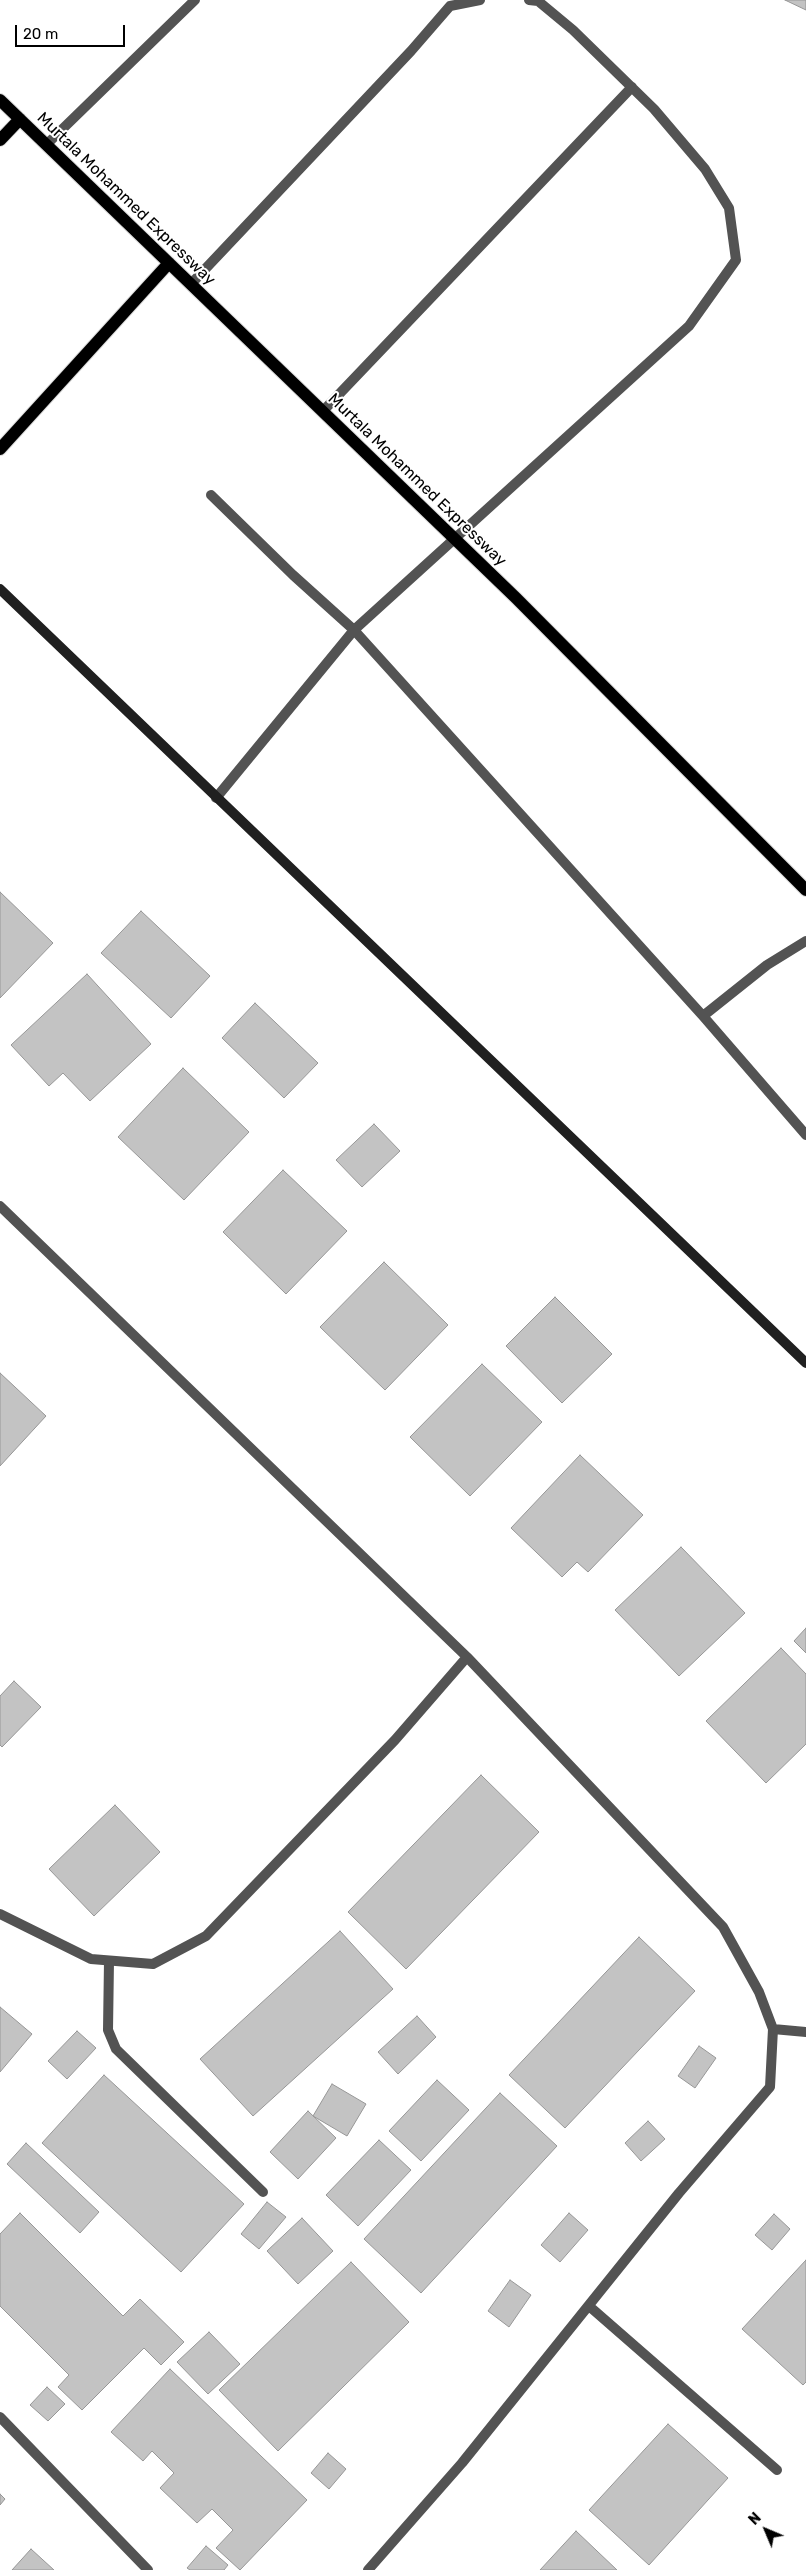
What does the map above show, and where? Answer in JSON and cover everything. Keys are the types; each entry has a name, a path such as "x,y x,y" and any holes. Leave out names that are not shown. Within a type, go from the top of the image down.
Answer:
{"main road":[{"name":"Murtala Mohammed Expressway","path":"0,100 456,539 806,890"},
{"path":"0,140 20,119"},
{"path":"0,449 169,263"},
{"path":"0,589 216,798 450,1018 806,1363"}],"street":[{"path":"47,144 195,0"},
{"path":"190,284 404,58 450,6 480,0"},
{"path":"216,798 354,630 690,326 736,260 729,208 705,169 632,87 573,30 538,1 529,0"},
{"path":"323,411 632,87"},
{"path":"211,495 292,575 354,630 703,1016 806,1135"},
{"path":"703,1016 767,965 806,940"},
{"path":"0,1206 467,1658 723,1927 759,1992 773,2029 770,2087 679,2194 462,2463 368,2570"},
{"path":"0,1914 91,1959 109,1961 153,1964 206,1936 395,1740 467,1658"},
{"path":"109,1961 108,2030 116,2048 263,2192"},
{"path":"773,2029 806,2032"},
{"path":"589,2306 777,2470"},
{"path":"0,2417 148,2570"}],"building":[{"path":"785,0 806,0 806,10"},
{"path":"0,892 53,943 0,998"},
{"path":"141,911 210,976 171,1018 101,953"},
{"path":"87,974 151,1044 90,1101 63,1073 49,1086 11,1045"},
{"path":"255,1003 318,1063 284,1098 222,1038"},
{"path":"183,1068 249,1132 184,1200 118,1137"},
{"path":"374,1124 400,1151 362,1187 336,1160"},
{"path":"283,1170 347,1231 286,1294 223,1232"},
{"path":"384,1262 448,1325 385,1390 320,1327"},
{"path":"555,1297 612,1354 562,1403 506,1346"},
{"path":"482,1364 542,1422 470,1496 410,1437"},
{"path":"0,1373 46,1416 0,1466"},
{"path":"580,1455 643,1515 588,1572 577,1562 562,1577 511,1528"},
{"path":"681,1547 745,1613 679,1676 615,1610"},
{"path":"806,1628 806,1653 794,1641"},
{"path":"781,1648 806,1674 806,1744 766,1783 706,1721"},
{"path":"14,1681 41,1707 2,1747 0,1745 0,1696"},
{"path":"481,1775 539,1832 406,1969 348,1912"},
{"path":"115,1805 160,1852 94,1916 49,1869"},
{"path":"340,1931 393,1989 253,2116 200,2059"},
{"path":"639,1937 695,1991 565,2128 509,2075"},
{"path":"0,2007 32,2034 0,2072"},
{"path":"417,2016 436,2037 398,2074 378,2052"},
{"path":"77,2031 96,2048 67,2079 48,2061"},
{"path":"699,2046 716,2058 695,2088 678,2076"},
{"path":"104,2075 244,2204 181,2272 42,2143"},
{"path":"437,2080 469,2110 421,2161 389,2131"},
{"path":"332,2084 366,2104 347,2136 313,2116"},
{"path":"500,2093 557,2146 421,2293 364,2239"},
{"path":"308,2111 336,2138 298,2179 270,2152"},
{"path":"648,2121 665,2139 641,2161 625,2143"},
{"path":"379,2140 411,2170 358,2226 326,2195"},
{"path":"26,2143 99,2212 80,2233 7,2164"},
{"path":"267,2202 286,2217 259,2249 241,2234"},
{"path":"20,2213 123,2316 140,2299 184,2342 161,2365 144,2348 82,2410 58,2387 69,2375 0,2306 0,2234"},
{"path":"569,2213 588,2230 560,2262 541,2245"},
{"path":"774,2214 790,2229 772,2250 755,2235"},
{"path":"302,2218 333,2251 298,2284 267,2251"},
{"path":"806,2260 806,2382 803,2385 742,2329"},
{"path":"351,2262 409,2322 278,2451 219,2390"},
{"path":"510,2280 531,2295 509,2327 488,2311"},
{"path":"209,2332 240,2364 208,2394 177,2362"},
{"path":"170,2369 307,2500 240,2570 216,2548 233,2530 212,2509 197,2523 160,2488 174,2473 152,2451 143,2461 111,2432"},
{"path":"47,2387 65,2404 48,2421 30,2405"},
{"path":"668,2424 728,2478 649,2565 589,2510"},
{"path":"328,2453 346,2469 329,2489 311,2473"},
{"path":"0,2494 5,2499 0,2505"},
{"path":"576,2531 617,2570 540,2570"},
{"path":"206,2546 228,2565 224,2570 190,2570 187,2568"},
{"path":"31,2549 54,2570 12,2570"}]}
